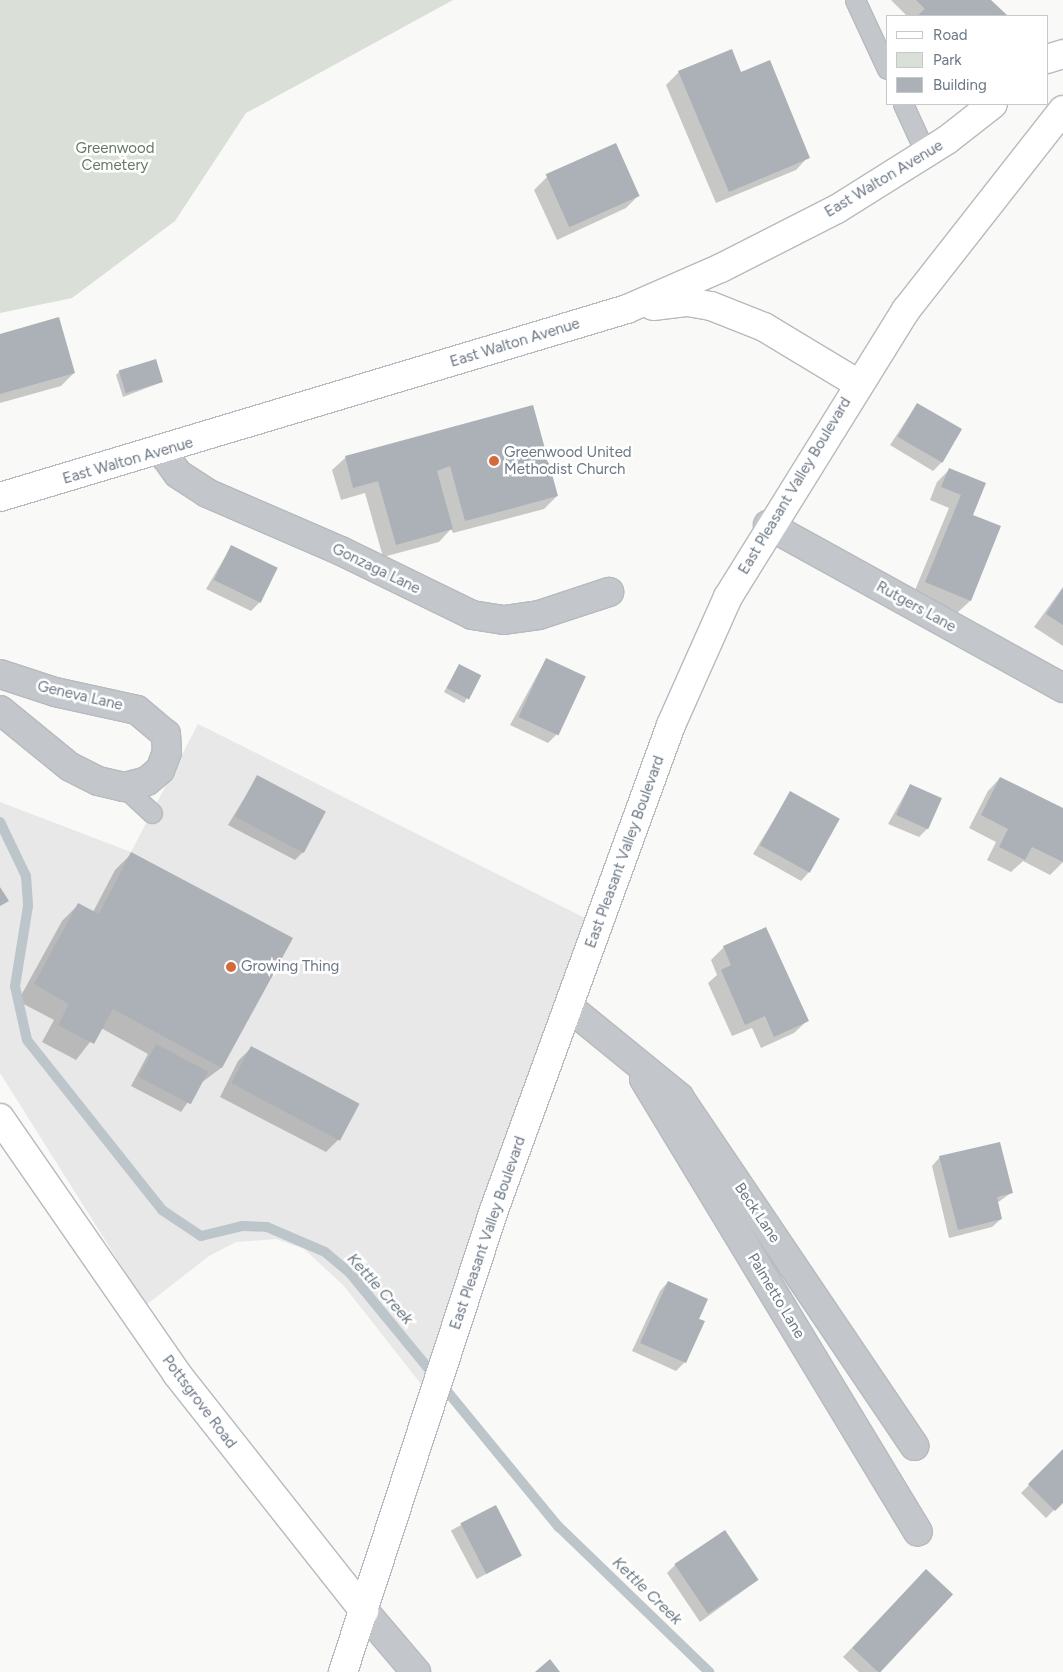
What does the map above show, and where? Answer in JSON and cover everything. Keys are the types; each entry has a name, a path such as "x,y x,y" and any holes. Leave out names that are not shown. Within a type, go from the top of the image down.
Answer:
{"main road":[{"path":"1048,60 1063,54"},
{"name":"East Walton Avenue","path":"0,497 162,452 627,309 829,213 926,154 992,105"},
{"name":"East Pleasant Valley Boulevard","path":"343,1672 494,1210 570,1008 671,724 728,597 768,526 857,383 952,247 1063,110"},
{"path":"627,309 688,302 711,306 764,327 857,383"},
{"name":"Pottsgrove Road","path":"0,1118 178,1374 364,1611"}],"street":[{"name":"Gonzaga Lane","path":"162,452 178,474 207,493 341,550 472,615 504,620 539,615 608,592"},
{"name":"Rutgers Lane","path":"768,526 1063,688"},
{"name":"Geneva Lane","path":"0,674 56,692 137,710 154,722 166,734 167,752 160,770 147,781 124,787"},
{"path":"0,710 70,767 124,787"},
{"name":"Beck Lane","path":"570,1008 632,1061 679,1097 914,1446"},
{"name":"Palmetto Lane","path":"632,1061 918,1532"},
{"name":"Pottsgrove Road","path":"364,1611 416,1672"}],"lane":[{"path":"855,0 886,66"},
{"path":"903,105 926,154"},
{"path":"124,787 152,813"}],"shaded area":[{"path":"198,724 591,921 428,1393 344,1286 304,1249 276,1239 236,1242 209,1256 146,1305 0,1073 0,802 131,852"}],"green space":[{"name":"Greenwood Cemetery","path":"0,0 453,0 246,113 175,221 72,298 0,313"}],"building":[{"path":"916,0 991,0 1007,15 918,15 925,9"},
{"path":"732,49 741,72 770,60 810,158 729,192 678,71"},
{"path":"616,143 640,196 569,227 546,174"},
{"path":"59,317 75,373 0,394 0,334"},
{"path":"156,359 163,382 126,393 119,370"},
{"path":"917,403 962,429 943,463 898,437"},
{"path":"533,405 558,496 465,521 450,466 437,471 453,529 396,545 378,481 353,488 345,456"},
{"path":"949,468 986,483 973,515 1001,526 971,601 925,582 961,495 941,487"},
{"path":"231,545 278,568 261,603 214,580"},
{"path":"1063,588 1063,625 1046,614"},
{"path":"546,658 586,677 558,736 519,717"},
{"path":"459,664 481,675 469,699 447,688"},
{"path":"257,775 326,812 304,853 235,816"},
{"path":"1000,777 1063,808 1063,862 1032,847 1025,860 999,847 1008,829 981,815"},
{"path":"910,784 942,798 928,829 896,815"},
{"path":"790,791 840,819 810,873 760,845"},
{"path":"131,852 293,938 222,1068 113,1009 94,1044 58,1025 69,1004 34,984 78,903 99,914"},
{"path":"0,887 9,901 0,906"},
{"path":"766,927 809,1021 774,1037 765,1016 745,1025 721,970 731,965 723,946"},
{"path":"156,1044 208,1072 191,1104 139,1077"},
{"path":"251,1046 360,1104 340,1141 231,1083"},
{"path":"1000,1142 1013,1193 997,1197 1002,1219 958,1230 939,1156"},
{"path":"668,1281 708,1299 699,1319 705,1321 686,1363 640,1343"},
{"path":"1063,1449 1063,1503 1055,1511 1028,1484"},
{"path":"496,1505 522,1556 486,1574 460,1523"},
{"path":"725,1530 759,1580 708,1614 674,1564"},
{"path":"926,1569 953,1594 881,1672 878,1672 852,1648"},
{"path":"550,1659 560,1672 535,1672"}],"waterway":[{"name":"Kettle Creek","path":"0,822 26,876 28,906 15,986 27,1040 162,1210 201,1236 242,1226 267,1227 325,1252 350,1273 559,1527 709,1672"}],"place":[{"name":"Greenwood United Methodist Church","path":"494,461"},
{"name":"Growing Thing","path":"231,967"}]}
